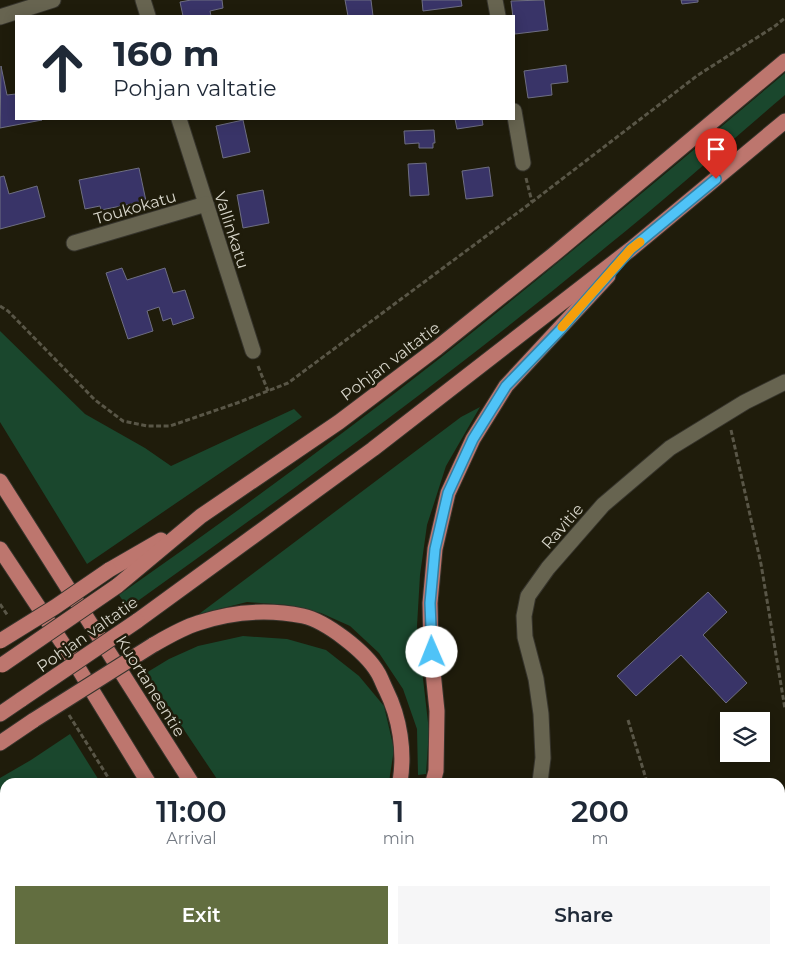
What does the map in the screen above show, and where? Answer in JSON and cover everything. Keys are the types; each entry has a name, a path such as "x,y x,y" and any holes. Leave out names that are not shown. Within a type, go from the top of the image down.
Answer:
{"highway":[{"name":"Pohjan valtatie","path":"1,666 117,586 201,516 339,422 437,348 553,256 785,61"},
{"name":"Pohjan valtatie","path":"0,714 137,621 373,449 631,249 785,121"},
{"path":"434,778 436,771 437,711 430,603 435,549 448,493 473,439 506,386 560,330 631,249"},
{"name":"Kuortaneentie","path":"0,481 188,778"},
{"path":"0,641 55,607 109,570 201,516"},
{"path":"0,549 69,652 146,778"},
{"path":"0,743 153,645 196,624 231,614 270,612 305,617 334,630 358,650 377,671 390,699 400,734 402,767 401,778"}],"street":[{"path":"0,17 53,0"},
{"path":"143,0 148,15"},
{"path":"495,0 498,15"},
{"path":"515,117 523,163"},
{"name":"Vallinkatu","path":"179,120 252,351"},
{"name":"Toukokatu","path":"74,243 206,204"},
{"name":"Ravitie","path":"540,778 541,714 536,680 525,637 524,616 528,596 548,568 603,505 670,448 745,402 785,382"}],"path":[{"path":"0,306 95,400 123,421 147,426 170,426 268,391 288,383 698,76 785,18"},
{"path":"523,163 532,202"},
{"path":"252,351 268,391"},
{"path":"727,413 760,564 785,709"},
{"path":"628,720 646,778"}],"green space":[{"path":"785,73 785,95 548,295 370,432 128,608 119,595 283,477 444,355"},
{"path":"0,331 85,414 145,448 171,466 294,409 302,417 87,564 0,422"},
{"path":"480,407 446,466 427,525 420,575 417,626 429,731 426,774 418,775 417,729 403,689 379,653 350,626 321,613 287,605 247,602 199,614 461,417"},
{"path":"243,636 287,639 326,650 359,676 384,706 394,749 390,778 216,778 146,673 169,659 198,646"},
{"path":"70,734 98,778 0,778"}],"building":[{"path":"222,0 223,8 210,11 211,15 183,15 180,2"},
{"path":"345,0 371,0 373,15 348,15"},
{"path":"422,0 461,0 462,6 423,11"},
{"path":"544,0 548,30 515,34 515,15 513,15 511,1"},
{"path":"681,0 698,0 698,2 682,4"},
{"path":"566,65 568,82 551,84 552,95 528,98 524,71"},
{"path":"1,66 7,95 15,94 15,120 42,120 0,128"},
{"path":"243,120 250,152 223,158 216,126"},
{"path":"455,120 482,120 483,125 457,129"},
{"path":"434,130 435,143 433,143 433,148 419,148 419,143 405,144 404,131"},
{"path":"426,163 429,195 410,196 408,164"},
{"path":"489,167 493,196 466,199 462,171"},
{"path":"139,168 146,201 101,210 100,206 85,209 79,180"},
{"path":"4,176 9,194 37,186 45,217 0,229 0,177"},
{"path":"263,190 269,223 243,228 237,195"},
{"path":"122,268 127,280 165,268 173,293 185,290 194,318 173,325 171,318 163,321 159,307 147,311 153,331 128,339 106,273"},
{"path":"708,592 727,612 703,635 747,683 726,703 681,655 636,696 617,676"}],"slow traffic":[{"path":"562,327 631,249 640,242"}],"route":[{"path":"432,652 430,603 435,549 448,493 473,439 506,386 560,330 631,249 716,179"}]}
